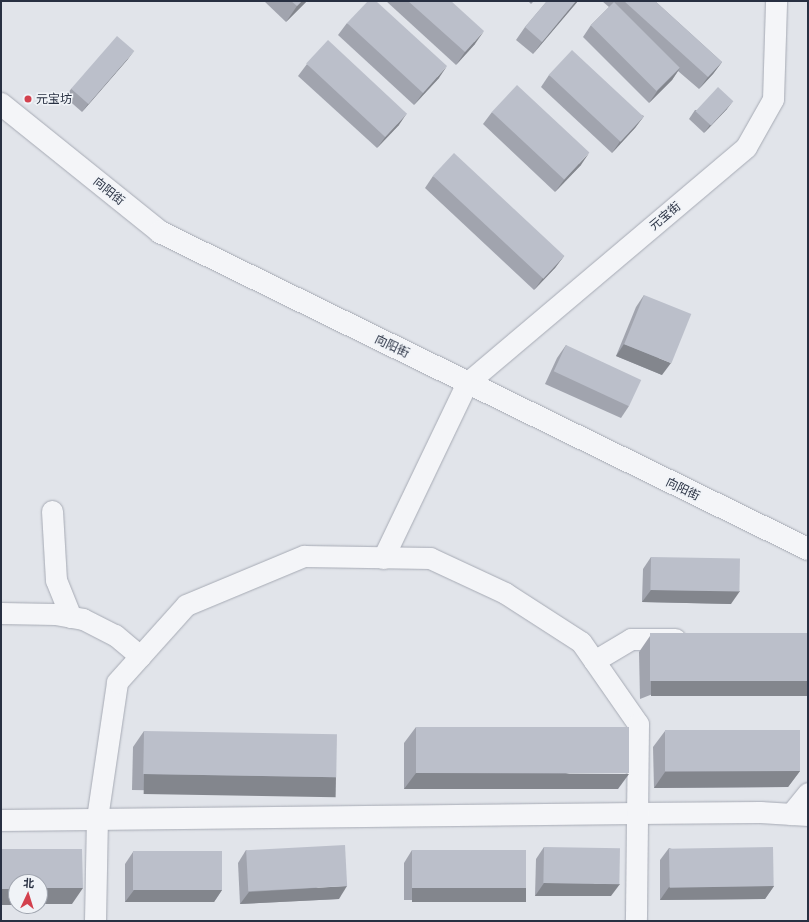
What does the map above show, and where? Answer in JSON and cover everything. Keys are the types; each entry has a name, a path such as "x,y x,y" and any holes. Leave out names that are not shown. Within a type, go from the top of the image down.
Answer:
{"street":[{"name":"元宝街","path":"467,383 746,147 773,99 776,1"},
{"name":"向阳街","path":"1,104 160,232 808,549"},
{"path":"384,558 467,383"},
{"path":"52,511 56,580 71,617"},
{"path":"95,921 97,818 117,682 186,605 304,556 430,558 505,593 580,642 638,724 636,921"},
{"path":"1,613 55,614 83,619 115,635 140,656"},
{"path":"594,661 631,639 693,639"},
{"path":"1,820 760,812 799,815 808,793"}],"building":[{"path":"291,1 302,1 297,6"},
{"path":"368,1 376,1 447,66 423,93 347,23"},
{"path":"408,1 451,1 484,31 465,52"},
{"path":"547,1 576,1 542,42 525,27"},
{"path":"624,1 655,1 722,62 708,77"},
{"path":"614,2 680,68 656,91 591,25"},
{"path":"117,36 134,51 88,104 71,89"},
{"path":"328,40 407,114 385,137 306,63"},
{"path":"572,50 644,117 620,142 549,75"},
{"path":"517,85 589,153 564,180 492,112"},
{"path":"718,87 733,101 711,125 695,111"},
{"path":"454,153 564,256 543,279 433,176"},
{"path":"644,295 691,314 671,363 624,344"},
{"path":"566,345 641,380 629,406 554,371"},
{"path":"651,557 740,559 739,592 650,590"},
{"path":"650,633 808,633 808,681 650,681"},
{"path":"416,727 629,727 629,773 416,773"},
{"path":"665,730 800,730 800,771 665,771"},
{"path":"144,731 337,734 336,777 143,774"},
{"path":"345,845 347,886 248,891 246,850"},
{"path":"544,847 620,848 619,884 543,883"},
{"path":"773,847 774,886 670,888 669,849"},
{"path":"1,849 82,849 83,888 48,888 48,874 8,874 8,889 1,889"},
{"path":"412,850 526,850 526,888 412,888"},
{"path":"133,851 222,851 222,890 133,890"}],"place":[{"name":"元宝坊","path":"28,99"}]}
